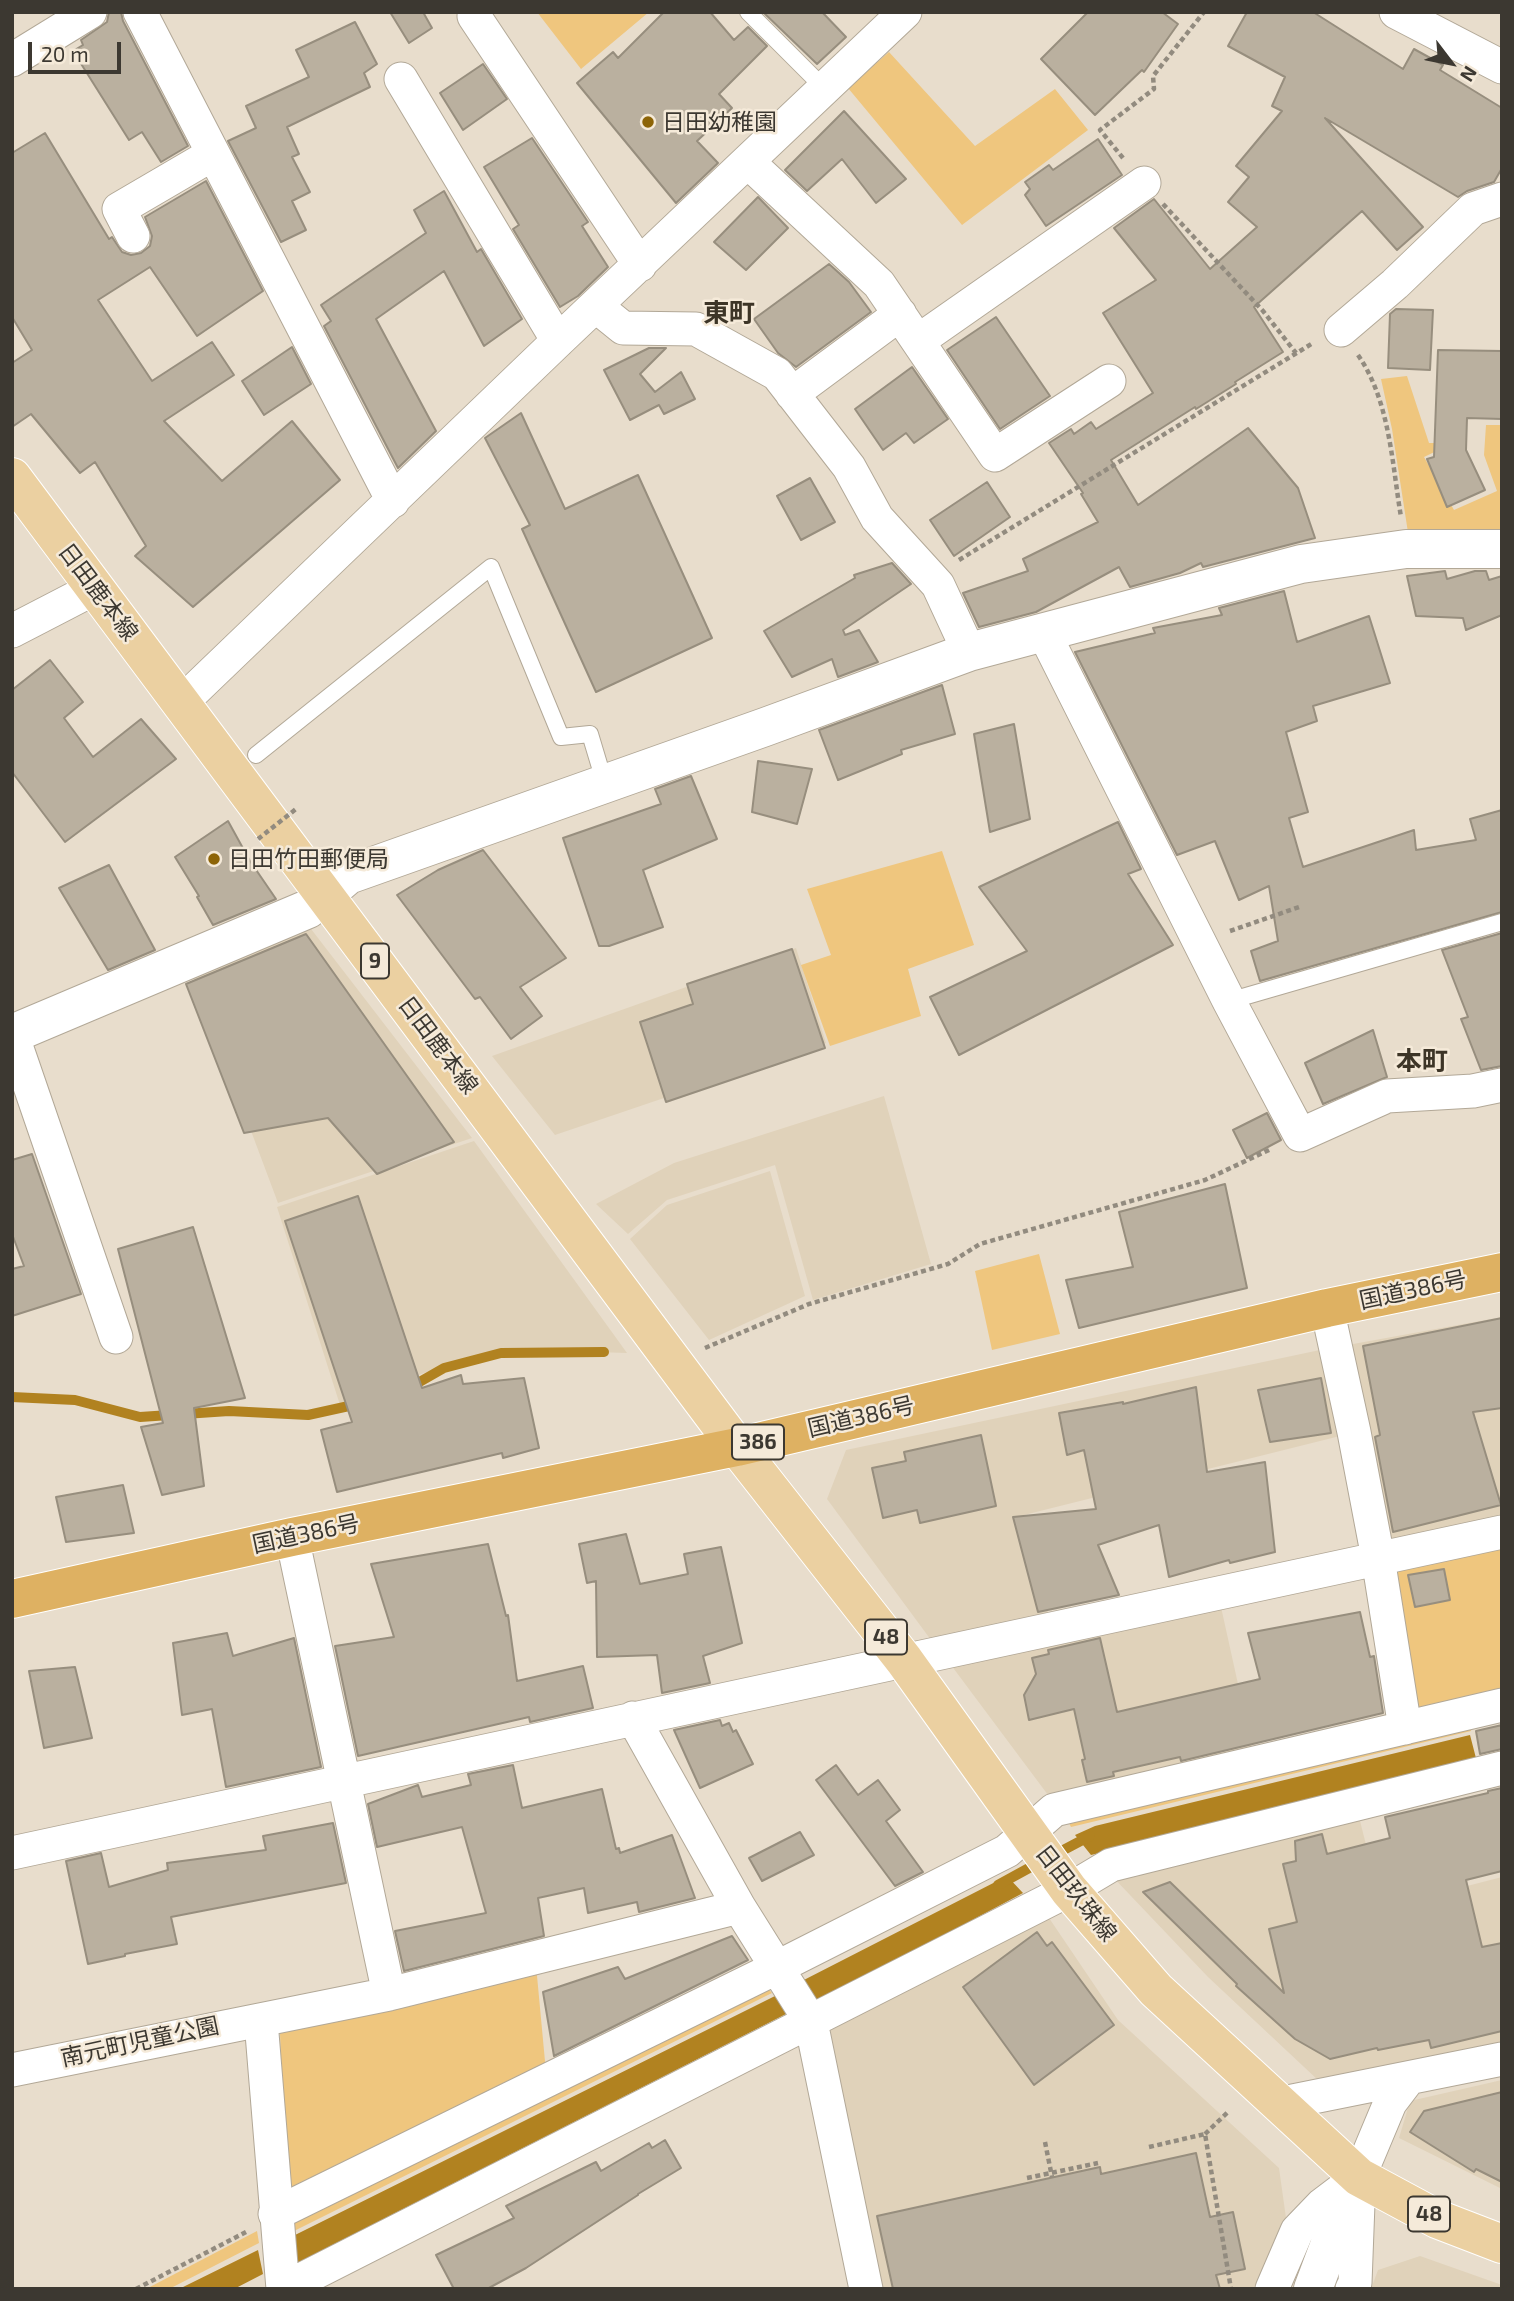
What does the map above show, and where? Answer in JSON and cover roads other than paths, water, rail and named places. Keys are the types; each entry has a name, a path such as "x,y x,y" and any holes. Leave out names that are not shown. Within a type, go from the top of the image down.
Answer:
{"highway":[{"name":"国道386号","path":"12,1599 292,1537 737,1447 1326,1308 1502,1272"}],"main road":[{"name":"日田鹿本線","path":"12,477 737,1447"},
{"name":"日田玖珠線","path":"737,1447 904,1660 1069,1890 1156,1990 1359,2177 1437,2219 1502,2244"}],"street":[{"path":"12,60 90,12"},
{"path":"140,12 393,501"},
{"path":"181,703 905,12"},
{"path":"1396,12 1502,67"},
{"path":"474,16 640,265"},
{"path":"401,79 558,341"},
{"path":"132,236 119,209 213,154"},
{"path":"748,162 879,284 995,455 1110,381"},
{"path":"792,394 909,328 1144,183"},
{"path":"1341,330 1395,284 1473,209 1502,198"},
{"path":"597,306 623,328 696,329 777,374 849,467 877,518 938,585 969,652"},
{"path":"116,1337 12,1034 308,909 348,875 969,652 1301,564 1406,549 1502,549"},
{"path":"12,631 95,588"},
{"path":"1043,631 1199,942 1300,1135 1387,1096 1473,1091 1502,1085"},
{"path":"1326,1308 1354,1432 1378,1558 1405,1728"},
{"path":"12,1853 345,1783 633,1718 870,1670 904,1660 1502,1531"},
{"path":"292,1537 389,1994"},
{"path":"263,2221 1007,1851 1054,1810 1502,1704"},
{"path":"633,1718 739,1907 811,2022 857,2287"},
{"path":"261,2021 263,2221 283,2289 1069,1890 1111,1865 1502,1768"},
{"path":"12,2070 389,1994 739,1907"},
{"path":"1278,2104 1502,2059"},
{"path":"1312,2289 1390,2102 1409,2078"},
{"path":"1272,2289 1297,2231 1322,2205 1359,2177"},
{"path":"1352,2289 1355,2283 1359,2177"}],"lane":[{"path":"748,12 825,89"},
{"path":"256,755 491,567 561,737 590,734 605,784"},
{"path":"1230,1002 1502,922"}],"waterway":[{"path":"409,1388 444,1368 501,1353 604,1352"},
{"path":"12,1397 75,1400 140,1417 229,1411 308,1415 358,1404"},
{"path":"1054,1855 1090,1836"},
{"path":"998,1885 1040,1862"}],"place":[{"name":"日田幼稚園","path":"648,122"},
{"name":"日田竹田郵便局","path":"214,859"}],"district":[{"name":"東町","path":"729,313"},
{"name":"本町","path":"1422,1061"}]}
